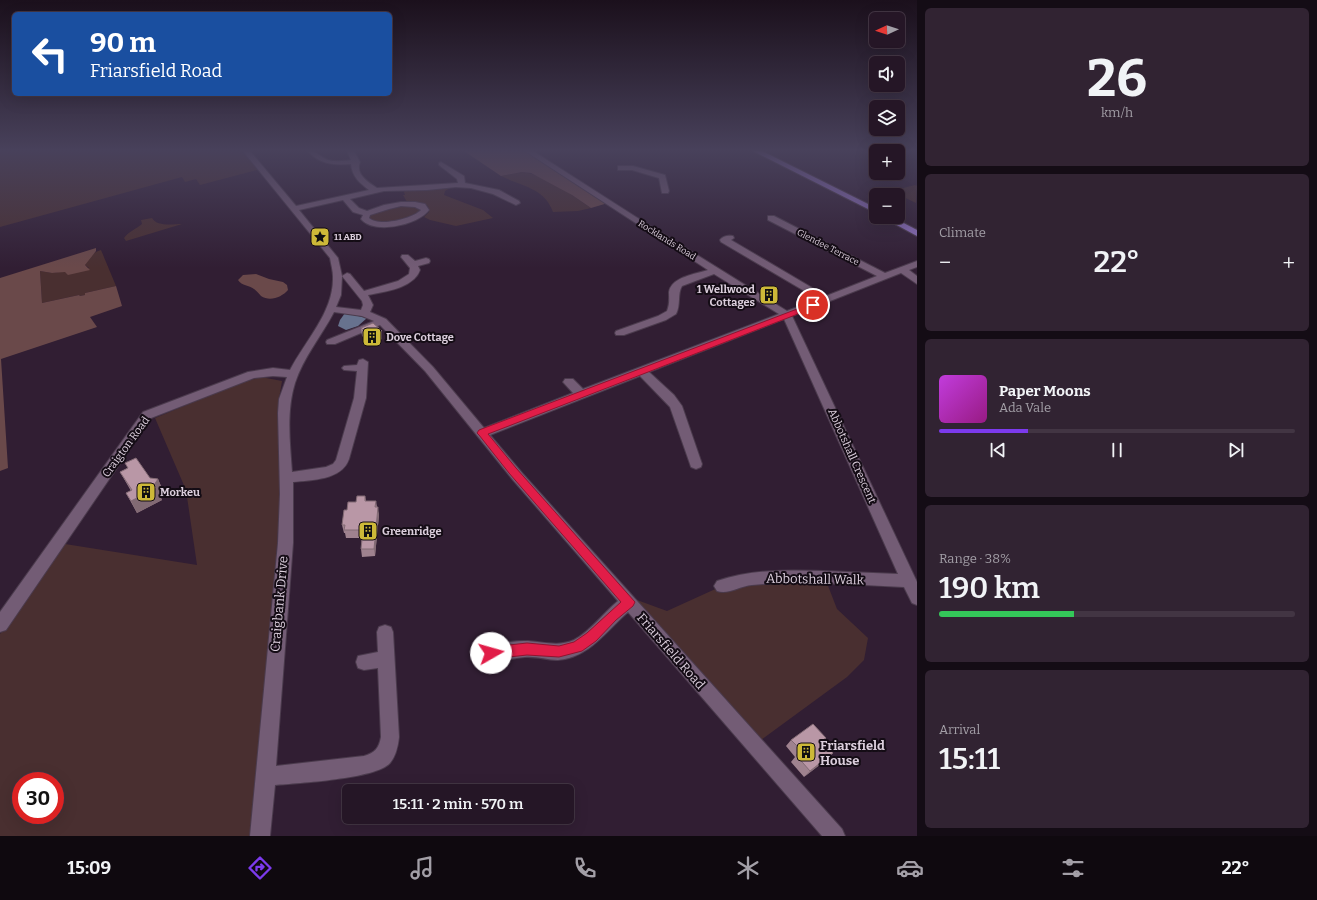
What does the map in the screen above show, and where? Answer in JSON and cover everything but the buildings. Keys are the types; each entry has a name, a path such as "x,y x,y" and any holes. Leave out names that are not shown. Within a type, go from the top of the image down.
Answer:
{"main road":[{"path":"834,190 869,208"},
{"path":"900,224 917,233"}],"street":[{"path":"278,190 331,254 336,265 337,287 331,309 294,374"},
{"path":"294,209 374,190"},
{"path":"486,190 496,192 516,202"},
{"name":"Rocklands Road","path":"590,190 787,315"},
{"path":"344,198 356,210 367,214 384,208 409,204 422,206 425,210 420,215 411,219 382,225 370,224 367,222 365,219 367,214"},
{"name":"Glendee Terrace","path":"771,218 886,277"},
{"path":"730,238 724,240 826,300"},
{"path":"362,294 408,280 415,272 415,267 406,257"},
{"path":"412,265 426,261"},
{"path":"482,433 917,264"},
{"path":"620,333 662,318 672,312 675,301 674,291 678,284 716,270"},
{"path":"903,270 917,281"},
{"path":"347,276 362,294 368,305 364,313"},
{"path":"331,309 364,313 382,321"},
{"name":"Abbotshall Crescent","path":"787,315 917,598"},
{"path":"331,342 342,333 382,321"},
{"name":"Friarsfield Road","path":"382,321 429,369 513,471 835,836"},
{"path":"286,478 333,471 339,467 343,459 360,398 363,365 348,368"},
{"path":"641,371 670,398 676,406 696,464"},
{"name":"Craigton Road","path":"0,625 147,415 252,375 273,372 294,374"},
{"name":"Craigbank Drive","path":"260,836 287,508 284,420 285,399 294,374"},
{"path":"569,382 581,394"},
{"name":"Abbotshall Walk","path":"722,586 776,576 908,581"},
{"path":"491,653 527,649 559,652 577,647 592,637 612,616 629,602"},
{"path":"266,777 369,764 382,758 389,749 390,737 385,632"},
{"path":"364,662 386,659"}],"shaded area":[{"path":"0,190 135,190 0,227"},
{"path":"405,190 447,190 444,195 483,210 493,218 456,226 430,220 424,217 429,212 428,206 416,202 407,202 403,195 405,195"},
{"path":"534,190 565,190 591,208 578,211 553,212 549,204"},
{"path":"563,190 588,190 608,203 591,208"},
{"path":"905,190 917,190 916,203 905,198"},
{"path":"404,206 421,207 422,212 406,219 378,224 368,218 374,213"},
{"path":"152,218 154,221 161,224 182,224 126,241 124,238 142,224 141,220"},
{"path":"96,248 96,251 85,265 90,270 68,275 65,272 52,273 40,271 42,303 85,295 85,293 116,286 122,306 90,317 97,327 1,359 8,468 0,471 0,278"},
{"path":"101,250 116,286 85,293 85,295 42,303 40,271 52,273 89,268 85,265 88,260 93,254"},
{"path":"256,274 283,282 287,285 288,290 279,297 268,299 264,298 254,289 238,280 243,275"},
{"path":"261,377 282,381 279,399 279,516 276,559 274,675 260,836 0,836 0,634 65,544 197,565 186,490 155,418 240,383"},
{"path":"825,578 837,609 868,638 864,660 847,677 754,745 626,596 667,611 722,586"}],"water":[{"path":"345,313 367,318 358,326 346,330 338,326"}],"place":[{"name":"11 ABD","path":"320,237"},
{"name":"1 Wellwood Cottages","path":"769,295"},
{"name":"Dove Cottage","path":"372,337"},
{"name":"Morkeu","path":"146,492"},
{"name":"Greenridge","path":"368,531"},
{"name":"Friarsfield House","path":"806,752"}],"route":[{"path":"491,653 527,649 559,652 577,647 592,637 612,616 629,602 513,471 482,433 813,305"}]}
